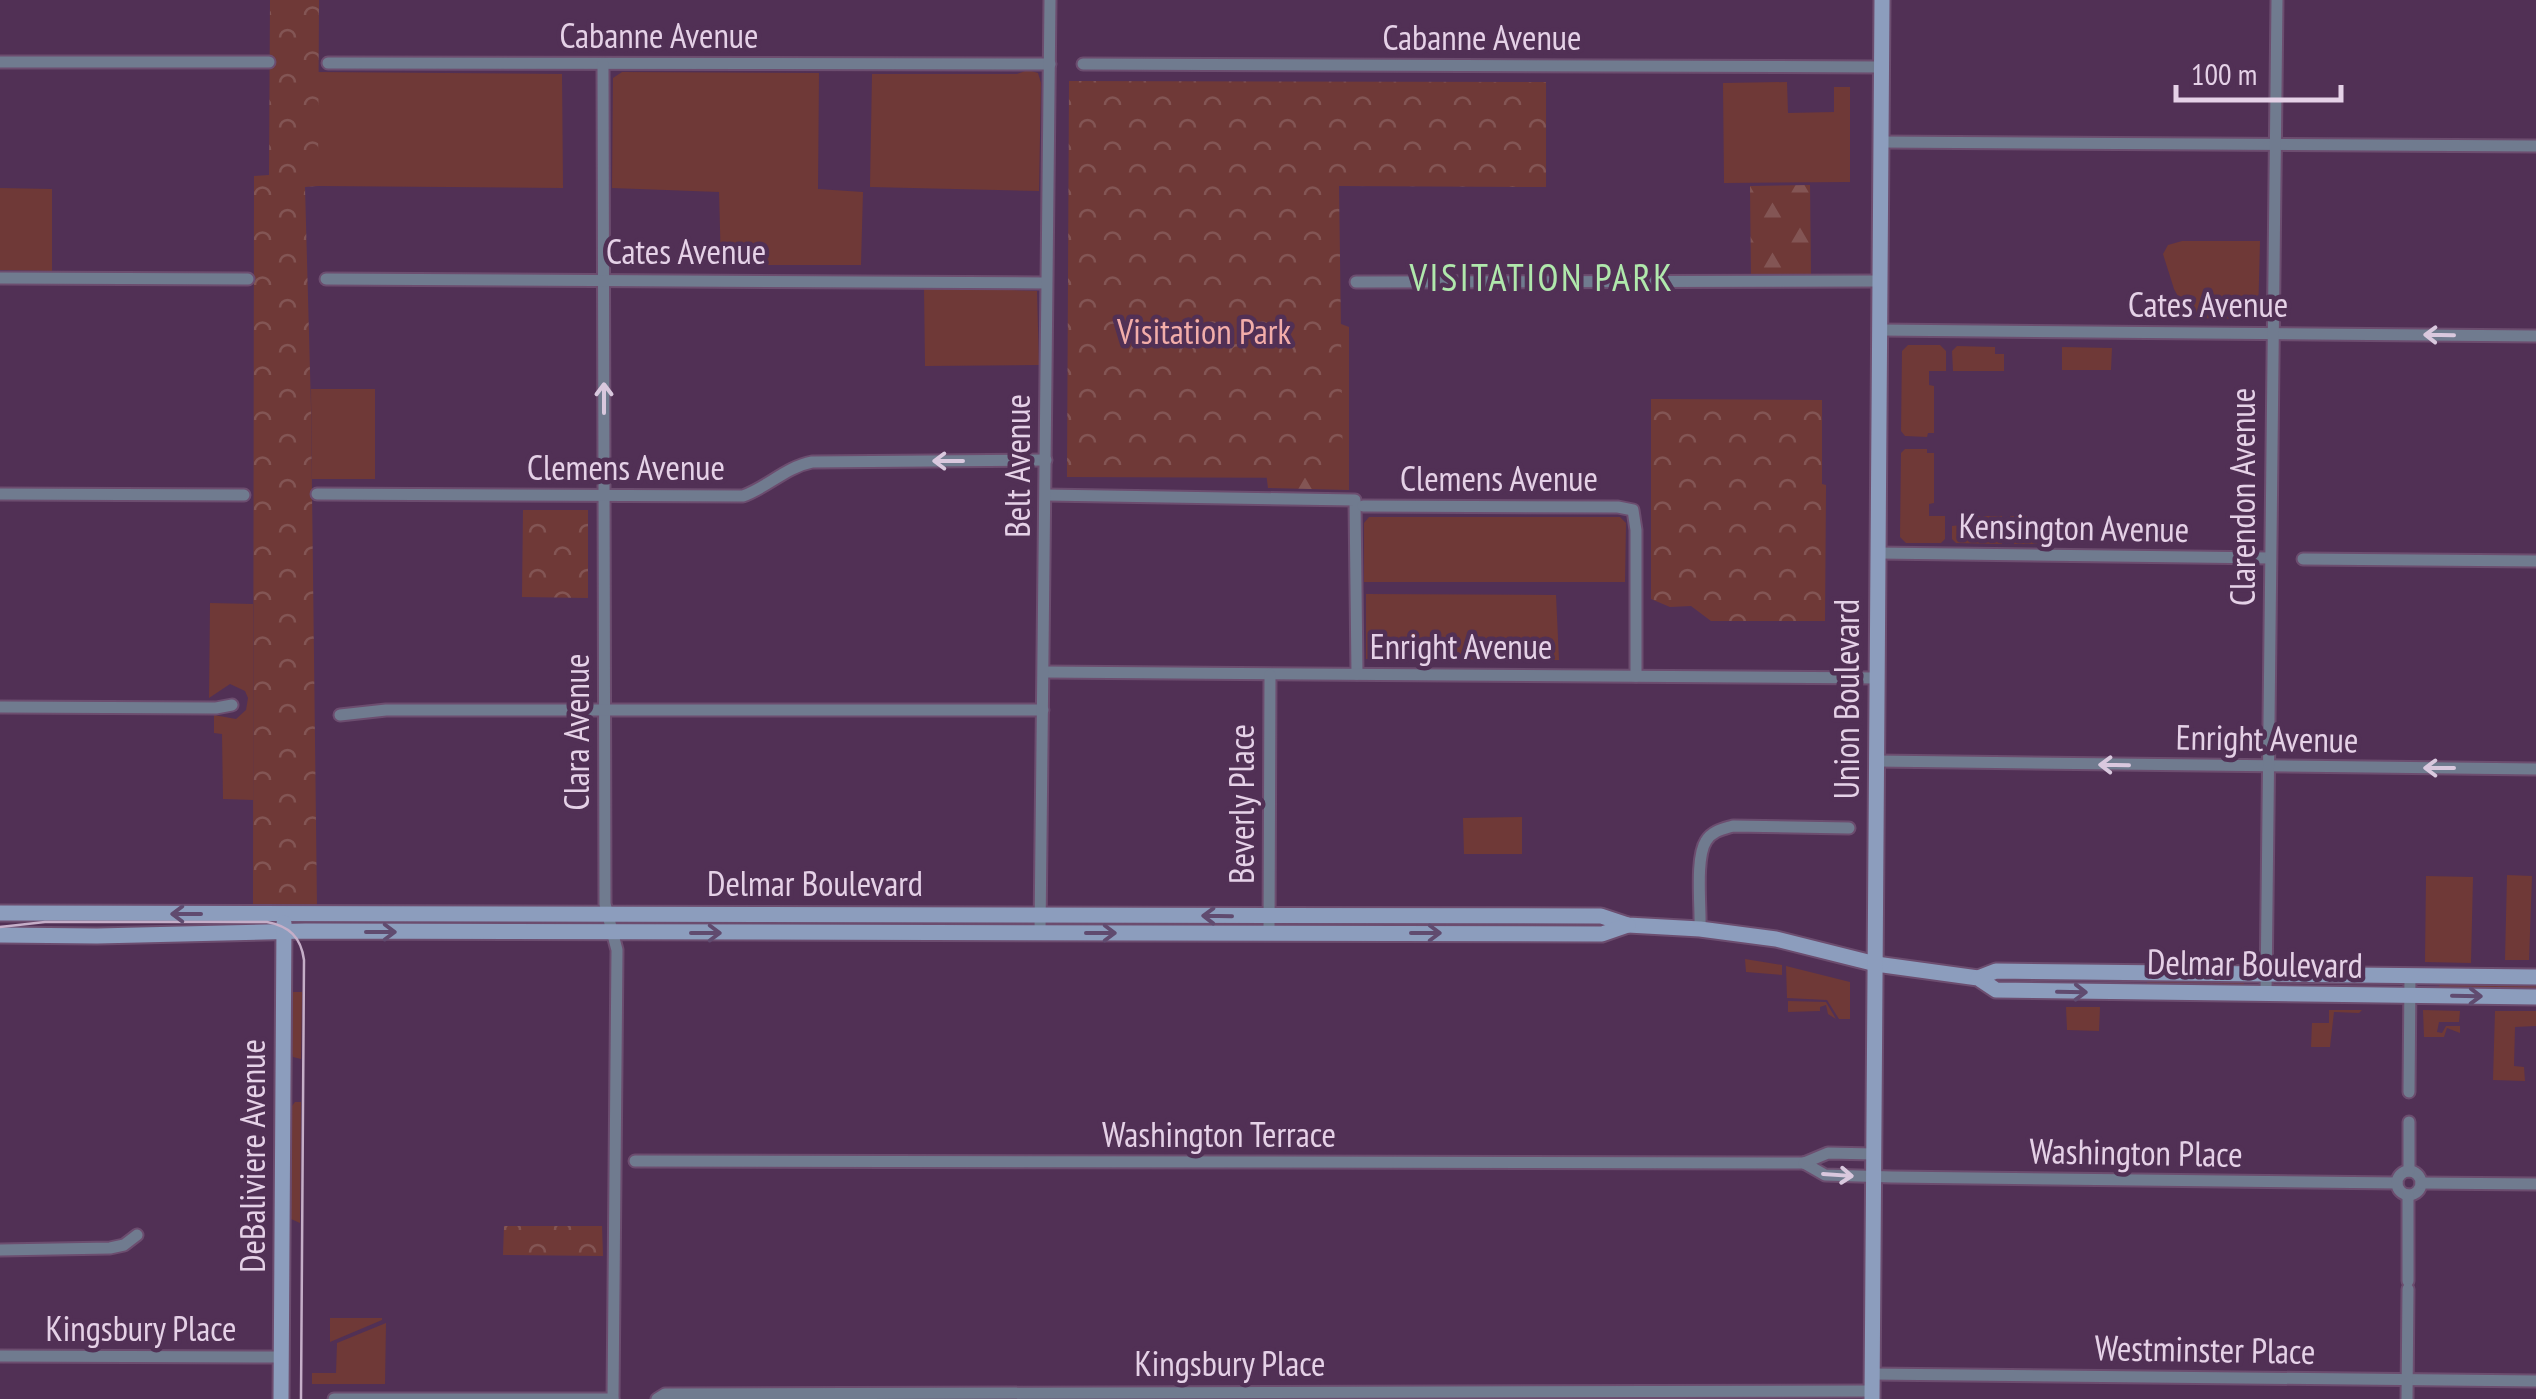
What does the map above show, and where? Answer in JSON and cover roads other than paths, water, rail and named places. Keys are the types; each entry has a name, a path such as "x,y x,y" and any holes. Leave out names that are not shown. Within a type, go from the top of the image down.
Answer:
{"main road":[{"name":"Union Boulevard","path":"1872,1388 1882,0"},
{"name":"Delmar Boulevard","path":"0,913 1601,916 1628,925 1776,939 1876,964 1978,978 1996,990 2536,997"},
{"name":"DeBaliviere Avenue","path":"281,1399 284,914"},
{"path":"520,914 520,932"},
{"name":"Delmar Boulevard","path":"0,935 284,931 1602,934 1628,925"},
{"name":"Delmar Boulevard","path":"1978,978 1996,971 2536,978"}],"street":[{"name":"Belt Avenue","path":"1040,932 1050,0"},
{"name":"Clarendon Avenue","path":"2266,994 2276,0"},
{"path":"0,62 269,62"},
{"name":"Cabanne Avenue","path":"328,63 1050,64"},
{"name":"Clara Avenue","path":"604,64 605,904 618,950 613,1399"},
{"name":"Cabanne Avenue","path":"1084,64 1881,67"},
{"path":"1881,142 2536,146"},
{"path":"0,278 248,279"},
{"name":"Cates Avenue","path":"326,279 1046,282"},
{"path":"1356,282 1880,280"},
{"name":"Cates Avenue","path":"1880,330 2536,336"},
{"name":"Clemens Avenue","path":"317,494 743,496 758,491 798,464 812,462 1046,460"},
{"path":"0,494 244,495"},
{"name":"Clemens Avenue","path":"1046,495 1633,510 1636,676"},
{"path":"1357,674 1359,503"},
{"name":"Kensington Avenue","path":"1878,553 2270,558"},
{"path":"2302,558 2536,561"},
{"name":"Enright Avenue","path":"1044,672 1877,678"},
{"name":"Beverly Place","path":"1268,934 1270,676"},
{"path":"0,707 232,705"},
{"path":"340,715 386,710 1043,710"},
{"name":"Enright Avenue","path":"1877,762 2536,769"},
{"path":"1700,929 1701,855 1706,841 1718,830 1733,826 1850,828"},
{"path":"2409,1092 2410,976"},
{"path":"2409,1122 2409,1171"},
{"path":"1804,1164 1828,1153 1874,1154"},
{"name":"Washington Terrace","path":"634,1161 1804,1164"},
{"name":"Washington Place","path":"1804,1164 1826,1174 1874,1177 2397,1183"},
{"path":"2409,1171 2419,1176 2421,1183 2416,1193 2408,1195 2399,1190 2397,1183 2402,1173 2409,1171"},
{"path":"2421,1183 2536,1184"},
{"path":"2407,1399 2408,1195"},
{"path":"0,1250 110,1248 137,1236"},
{"name":"Kingsbury Place","path":"0,1356 282,1356"},
{"name":"Westminster Place","path":"1872,1388 2536,1381"},
{"name":"Kingsbury Place","path":"657,1399 665,1394 1810,1395 1872,1388"},
{"path":"334,1399 613,1399"}],"tram line":[{"path":"0,927 45,922 267,922 282,926 297,939 304,960 301,1399"}],"district":[{"name":"VISITATION PARK","path":"1542,278"}],"park label":[{"name":"Visitation Park","path":"1204,332"}]}
